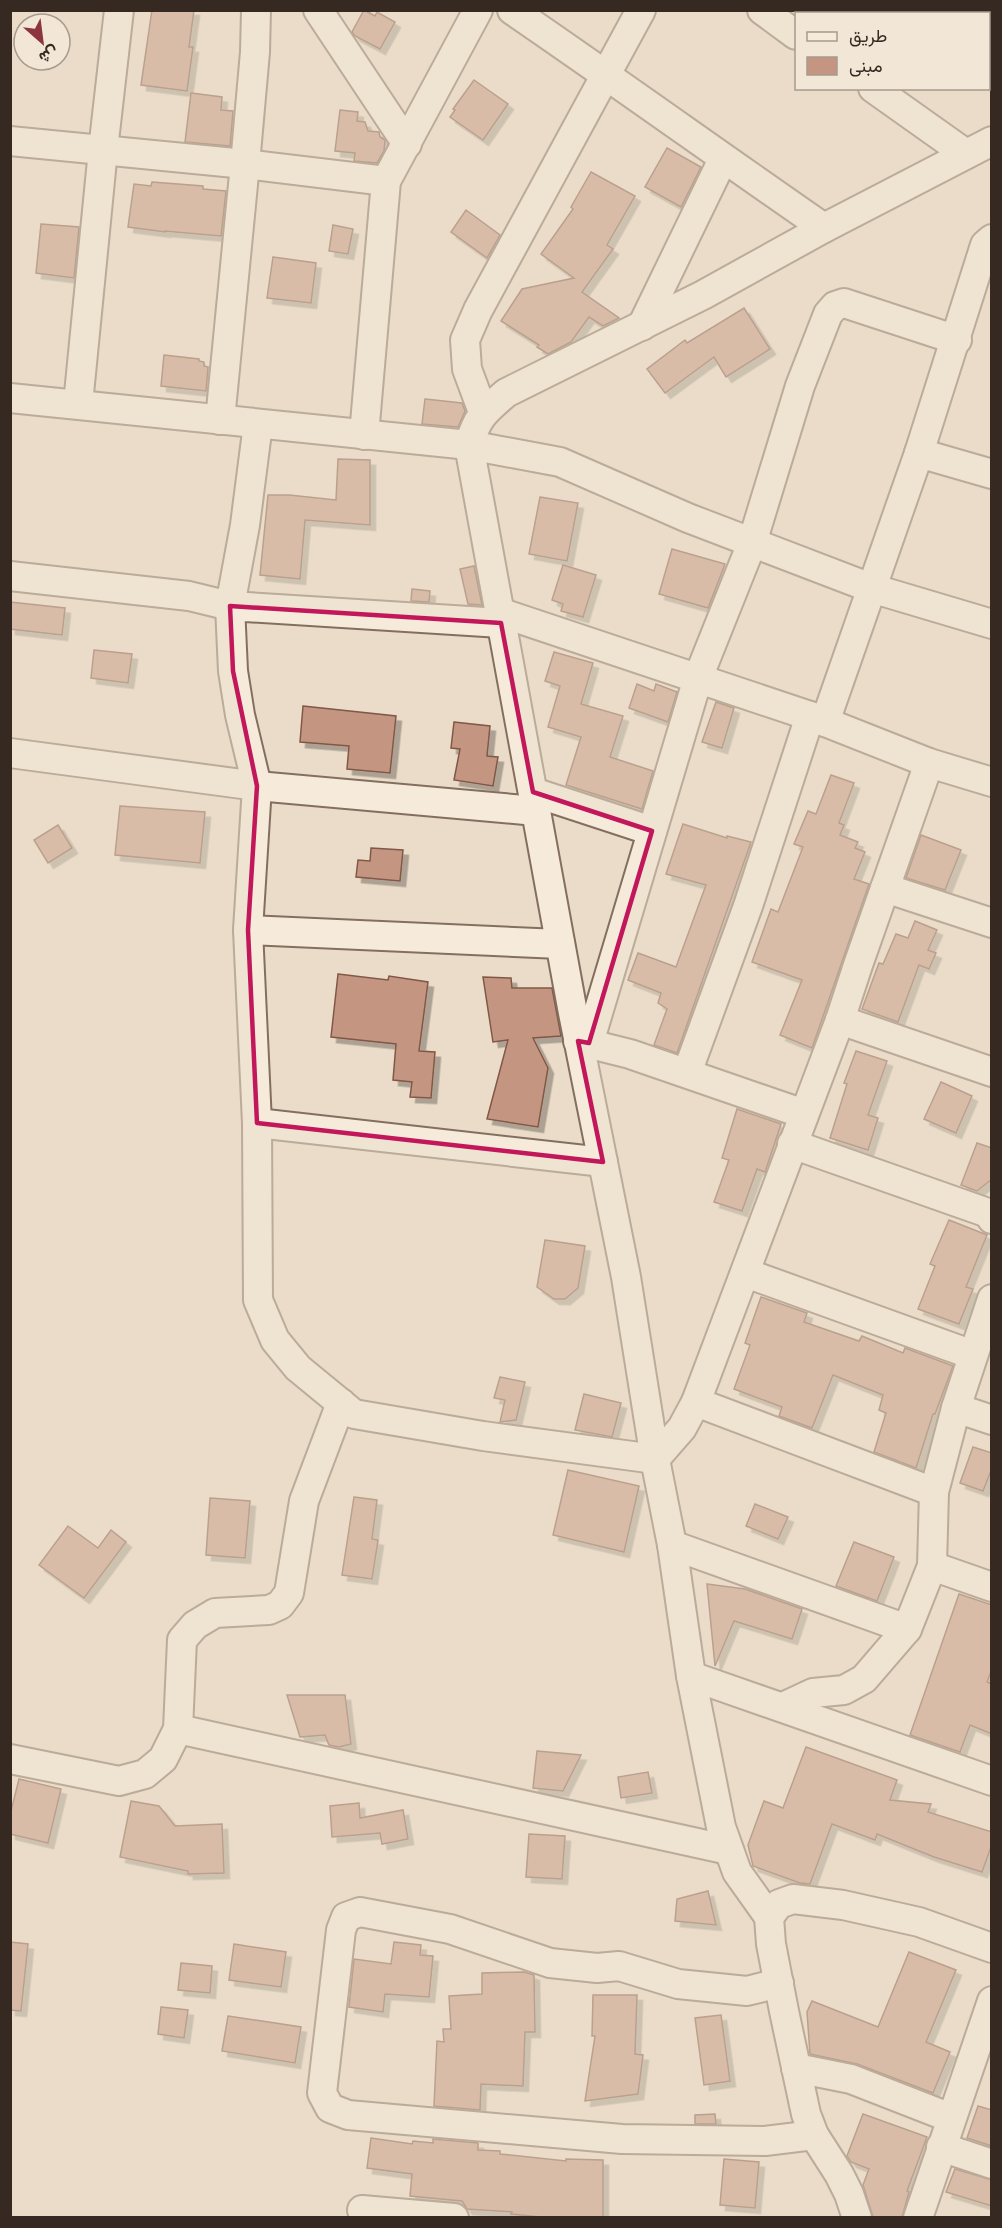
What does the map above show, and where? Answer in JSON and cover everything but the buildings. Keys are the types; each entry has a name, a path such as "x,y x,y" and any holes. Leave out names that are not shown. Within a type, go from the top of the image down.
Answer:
{"street":[{"path":"78,405 119,10"},
{"path":"220,420 255,52 256,10"},
{"path":"318,10 407,144"},
{"path":"364,435 386,182 478,10"},
{"path":"512,10 824,228"},
{"path":"483,412 467,369 465,340 478,310 641,10"},
{"path":"762,10 795,34"},
{"path":"876,90 966,154"},
{"path":"10,141 245,164 386,182"},
{"path":"857,2217 849,2194 814,2135 806,2114 771,1944 769,1917 737,1872 721,1827 692,1676 672,1545 655,1459 626,1277 603,1162 584,1042 560,944 469,445 474,426 483,412 506,393 703,295 824,228 992,141"},
{"path":"642,326 723,159"},
{"path":"687,1073 818,719 871,588 920,453 985,244 992,239"},
{"path":"584,1042 652,831 698,678 752,543 800,386 828,314 835,306 844,303 957,340"},
{"path":"10,398 469,445 560,462 752,543 871,588 992,624"},
{"path":"258,423 245,525 230,606 233,671 240,715 257,786 248,930 257,1123 258,1300 275,1340 298,1368 354,1414 483,1436 655,1459"},
{"path":"920,453 992,474"},
{"path":"10,576 189,596 230,606 500,617 698,678 818,719 930,762 992,782"},
{"path":"10,753 257,786 534,802 652,831"},
{"path":"655,1459 682,1428 696,1402 840,1020 930,762"},
{"path":"885,888 992,923"},
{"path":"248,930 560,944"},
{"path":"840,1020 992,1071"},
{"path":"584,1042 630,1054 804,1114"},
{"path":"257,1123 603,1162"},
{"path":"792,1144 988,1213 992,1219"},
{"path":"746,1274 973,1355"},
{"path":"783,1707 813,1693 844,1690 864,1679 907,1629 932,1566 934,1492 956,1408 992,1299"},
{"path":"696,1402 934,1492"},
{"path":"10,1759 119,1781 145,1774 163,1759 178,1730 182,1640 195,1625 215,1613 269,1610 280,1605 289,1593 304,1501 341,1403"},
{"path":"956,1408 992,1420"},
{"path":"672,1545 907,1629"},
{"path":"932,1566 992,1587"},
{"path":"692,1676 992,1781"},
{"path":"178,1730 729,1850"},
{"path":"769,1917 779,1904 793,1899 843,1905 919,1922 992,1948"},
{"path":"779,1983 747,1991 721,1989 678,1984 619,1966 597,1968 550,1963 450,1929 360,1912 346,1917 340,1930 322,2093 330,2108 348,2115 622,2139 765,2141 814,2135"},
{"path":"918,2217 951,2118 985,2042 992,2001"},
{"path":"796,2068 851,2079 951,2118"},
{"path":"941,2146 992,2164"},
{"path":"362,2210 454,2217"}],"highlighted area":[{"path":"230,606 501,623 533,792 652,831 589,1043 578,1041 603,1162 257,1123 248,930 257,786 233,671"}]}
